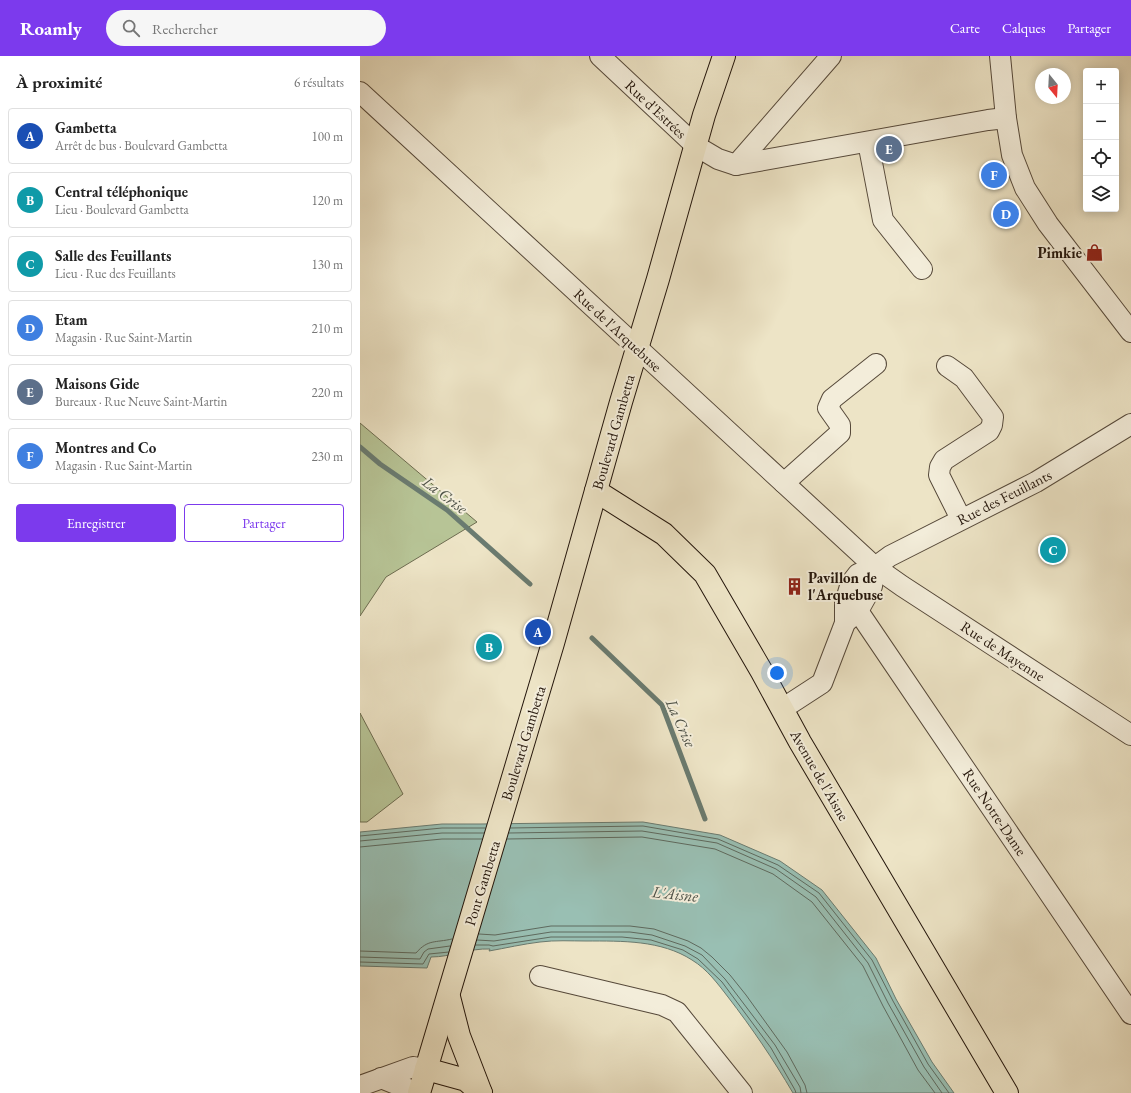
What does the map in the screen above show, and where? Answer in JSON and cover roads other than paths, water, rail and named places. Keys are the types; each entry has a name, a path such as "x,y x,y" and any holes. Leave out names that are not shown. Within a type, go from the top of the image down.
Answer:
{"main road":[{"name":"Boulevard Gambetta","path":"504,808 696,146 724,56"},
{"name":"Avenue de l'Aisne","path":"596,491 664,534 705,574 804,749 1007,1093"},
{"name":"Pont Gambetta","path":"418,1093 504,808"},
{"path":"448,997 459,1036 481,1093"},
{"path":"426,1069 466,1080 481,1093"}],"street":[{"name":"Rue d'Estrées","path":"600,56 696,146 718,159 736,165"},
{"path":"736,165 831,56"},
{"path":"1000,56 1006,118 1012,155 1025,188 1048,224 1131,332"},
{"name":"Rue de l'Arquebuse","path":"360,92 875,567"},
{"path":"736,165 1006,118"},
{"path":"868,142 883,220 922,269"},
{"path":"784,483 840,433 840,425 828,408 832,399 876,364"},
{"path":"947,366 964,378 993,417 992,425 989,431 944,460 940,467 939,475 961,519"},
{"name":"Rue des Feuillants","path":"782,709 822,683 851,617 845,604 851,583 858,574 875,567 890,556 1036,482 1131,424"},
{"name":"Rue de Mayenne","path":"875,567 1131,735"},
{"name":"Rue Notre-Dame","path":"851,617 1131,1014"},
{"path":"540,976 662,1005 677,1012 742,1093"},
{"path":"360,1086 413,1067 426,1069"},
{"path":"381,1078 418,1093"}],"water":[{"name":"L'Aisne","path":"643,822 720,835 780,861 822,890 876,958 896,999 932,1062 954,1093 793,1093 754,1032 712,977 703,968 680,953 654,945 613,941 546,941 489,951 490,949 483,949 446,956 431,957 427,968 360,966 360,832 442,824"}],"waterway":[{"name":"La Crise","path":"360,447 380,464 447,510 530,584"},
{"name":"La Crise","path":"592,638 662,705 705,819"}],"place":[{"name":"Maisons Gide","path":"889,149"},
{"name":"Montres and Co","path":"994,175"},
{"name":"Etam","path":"1006,214"},
{"name":"Pimkie","path":"1095,252"},
{"name":"Salle des Feuillants","path":"1053,550"},
{"name":"Pavillon de l'Arquebuse","path":"795,586"},
{"name":"Gambetta","path":"538,632"},
{"name":"Central téléphonique","path":"489,647"}]}
